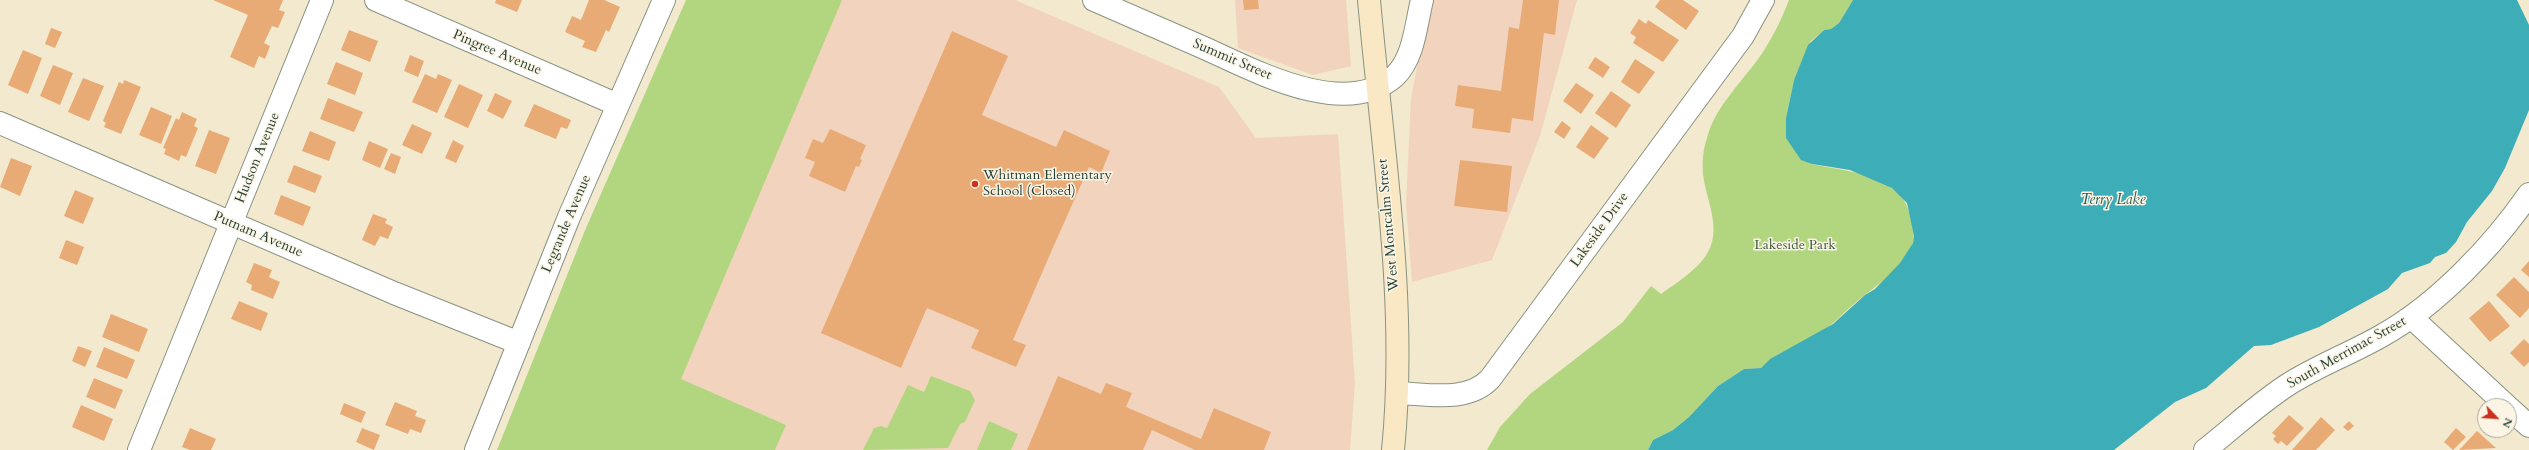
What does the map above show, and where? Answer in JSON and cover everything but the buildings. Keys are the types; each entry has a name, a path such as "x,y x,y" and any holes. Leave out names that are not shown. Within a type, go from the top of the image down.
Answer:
{"main road":[{"name":"West Montcalm Street","path":"1369,0 1393,253 1398,346 1397,393 1393,450"}],"street":[{"name":"Hudson Avenue","path":"139,450 322,0"},
{"name":"Pingree Avenue","path":"376,0 618,105"},
{"name":"Legrande Avenue","path":"476,450 618,105 664,0"},
{"name":"Summit Street","path":"1094,0 1294,86 1338,93 1377,87"},
{"path":"1377,87 1396,75 1403,66 1408,55 1422,0"},
{"name":"Lakeside Drive","path":"1397,393 1462,395 1478,389 1490,379 1743,36 1763,0"},
{"name":"Putnam Avenue","path":"0,123 394,293 519,343"},
{"name":"South Merrimac Street","path":"2211,448 2290,384 2384,334 2410,317 2482,253 2510,221 2529,194"},
{"path":"2410,317 2498,398"},
{"path":"2517,415 2529,426"}],"shaded area":[{"name":"Whitman Elementary School (Closed)","path":"687,0 1015,0 1219,87 1256,138 1338,134 1355,383 1350,450 498,450"},
{"path":"1235,0 1346,0 1351,66 1313,75 1238,48"},
{"path":"1434,0 1577,0 1540,136 1492,260 1412,282 1406,204 1411,98 1422,42"}],"green space":[{"path":"686,0 842,0 681,379 786,425 775,450 497,450 586,228"},
{"name":"Lakeside Park","path":"1789,0 1853,0 1839,23 1831,29 1824,30 1811,41 1794,80 1786,118 1811,164 1873,178 1883,182 1899,194 1908,209 1914,233 1914,239 1910,251 1904,260 1888,276 1826,329 1775,357 1761,368 1744,369 1718,386 1689,417 1673,430 1653,440 1648,450 1487,450 1500,427 1530,394 1623,322 1651,286 1661,294 1690,272 1705,257 1713,237 1714,226 1703,174 1703,156 1707,138 1711,126 1723,104 1767,46 1778,26"},
{"path":"931,376 970,391 975,400 965,422 960,424 948,448 863,450 874,428 881,426 887,428 908,385 924,392"},
{"path":"989,421 1018,434 1011,450 977,450"}],"water":[{"name":"Terry Lake","path":"1853,0 2517,0 2529,25 2529,110 2505,168 2492,191 2467,222 2456,242 2446,253 2435,257 2430,263 2402,273 2388,289 2319,327 2271,345 2254,346 2206,388 2175,402 2114,450 1648,450 1653,440 1673,430 1689,417 1718,386 1744,369 1761,368 1770,359 1833,324 1865,295 1875,289 1900,263 1913,243 1914,236 1907,203 1892,188 1850,170 1812,164 1801,160 1786,138 1786,118 1794,80 1808,45 1824,30 1831,29 1839,23"}],"place":[{"name":"Whitman Elementary School (Closed)","path":"975,184"}]}
